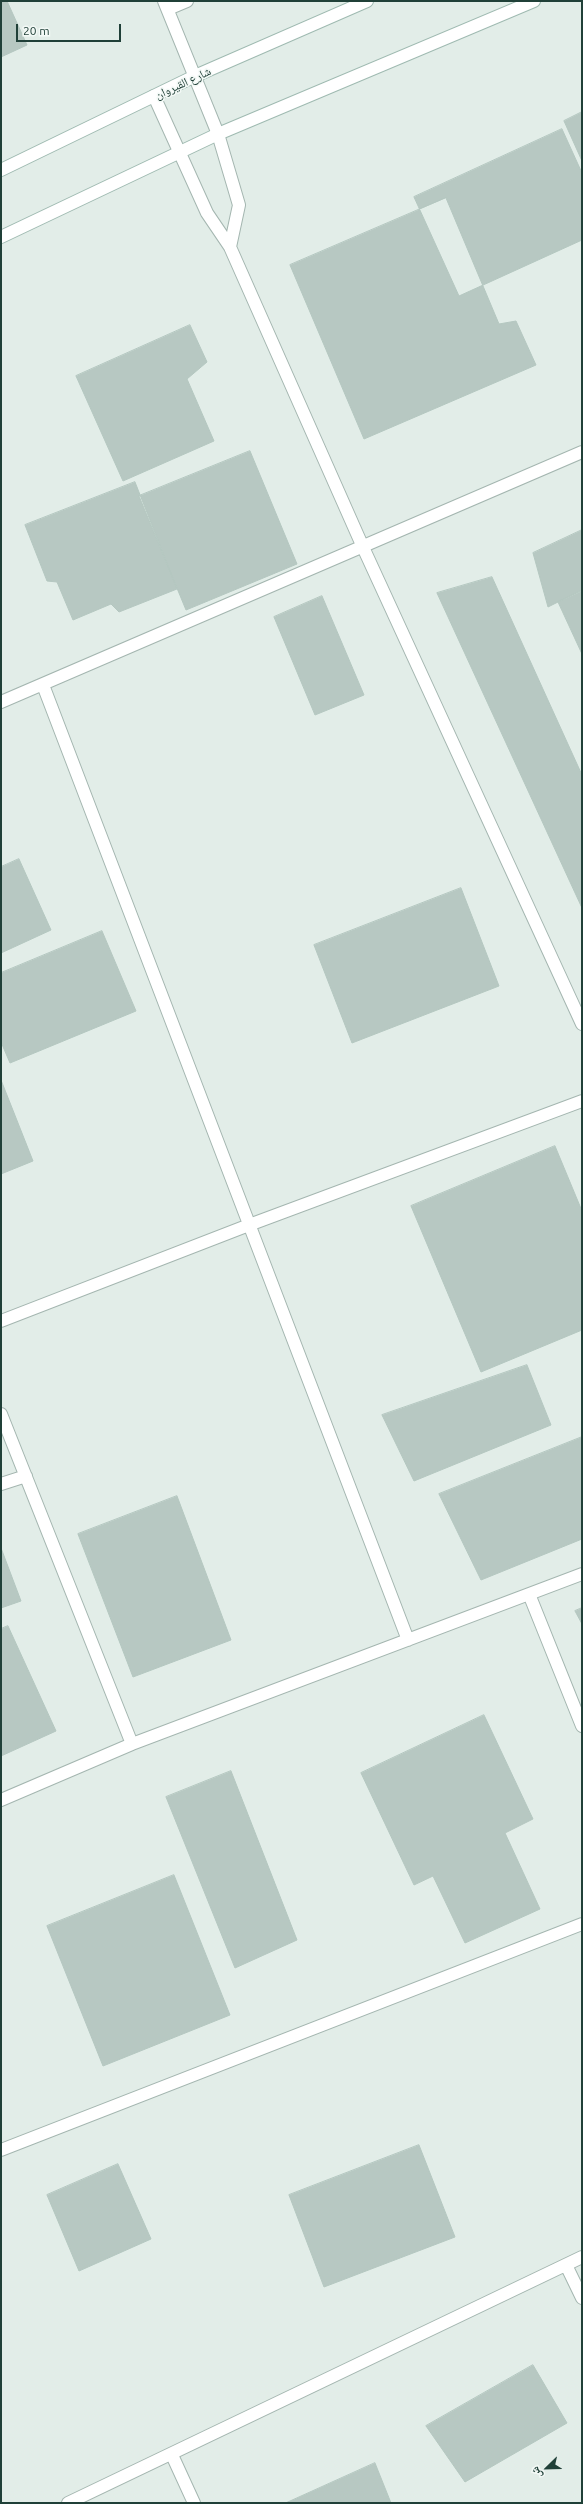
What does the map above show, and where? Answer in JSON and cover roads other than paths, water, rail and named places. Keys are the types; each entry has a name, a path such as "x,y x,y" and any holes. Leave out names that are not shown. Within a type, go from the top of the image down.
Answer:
{"street":[{"path":"187,1 166,5 218,134 239,206 230,247"},
{"name":"شارع القيروان","path":"1,170 195,76 367,1"},
{"path":"1,237 218,134 534,1"},
{"path":"154,96 178,153 207,213 230,247 362,545 582,1024"},
{"path":"1,702 362,545 582,452"},
{"path":"43,685 408,1640"},
{"path":"1,1321 249,1225 582,1101"},
{"path":"1,1414 132,1744"},
{"path":"1,1484 26,1476"},
{"path":"1,1800 132,1744 582,1574"},
{"path":"529,1594 582,1726"},
{"path":"1,2150 582,1924"},
{"path":"68,2503 172,2455 582,2257"},
{"path":"566,2265 582,2298"},
{"path":"172,2455 194,2503"}]}
